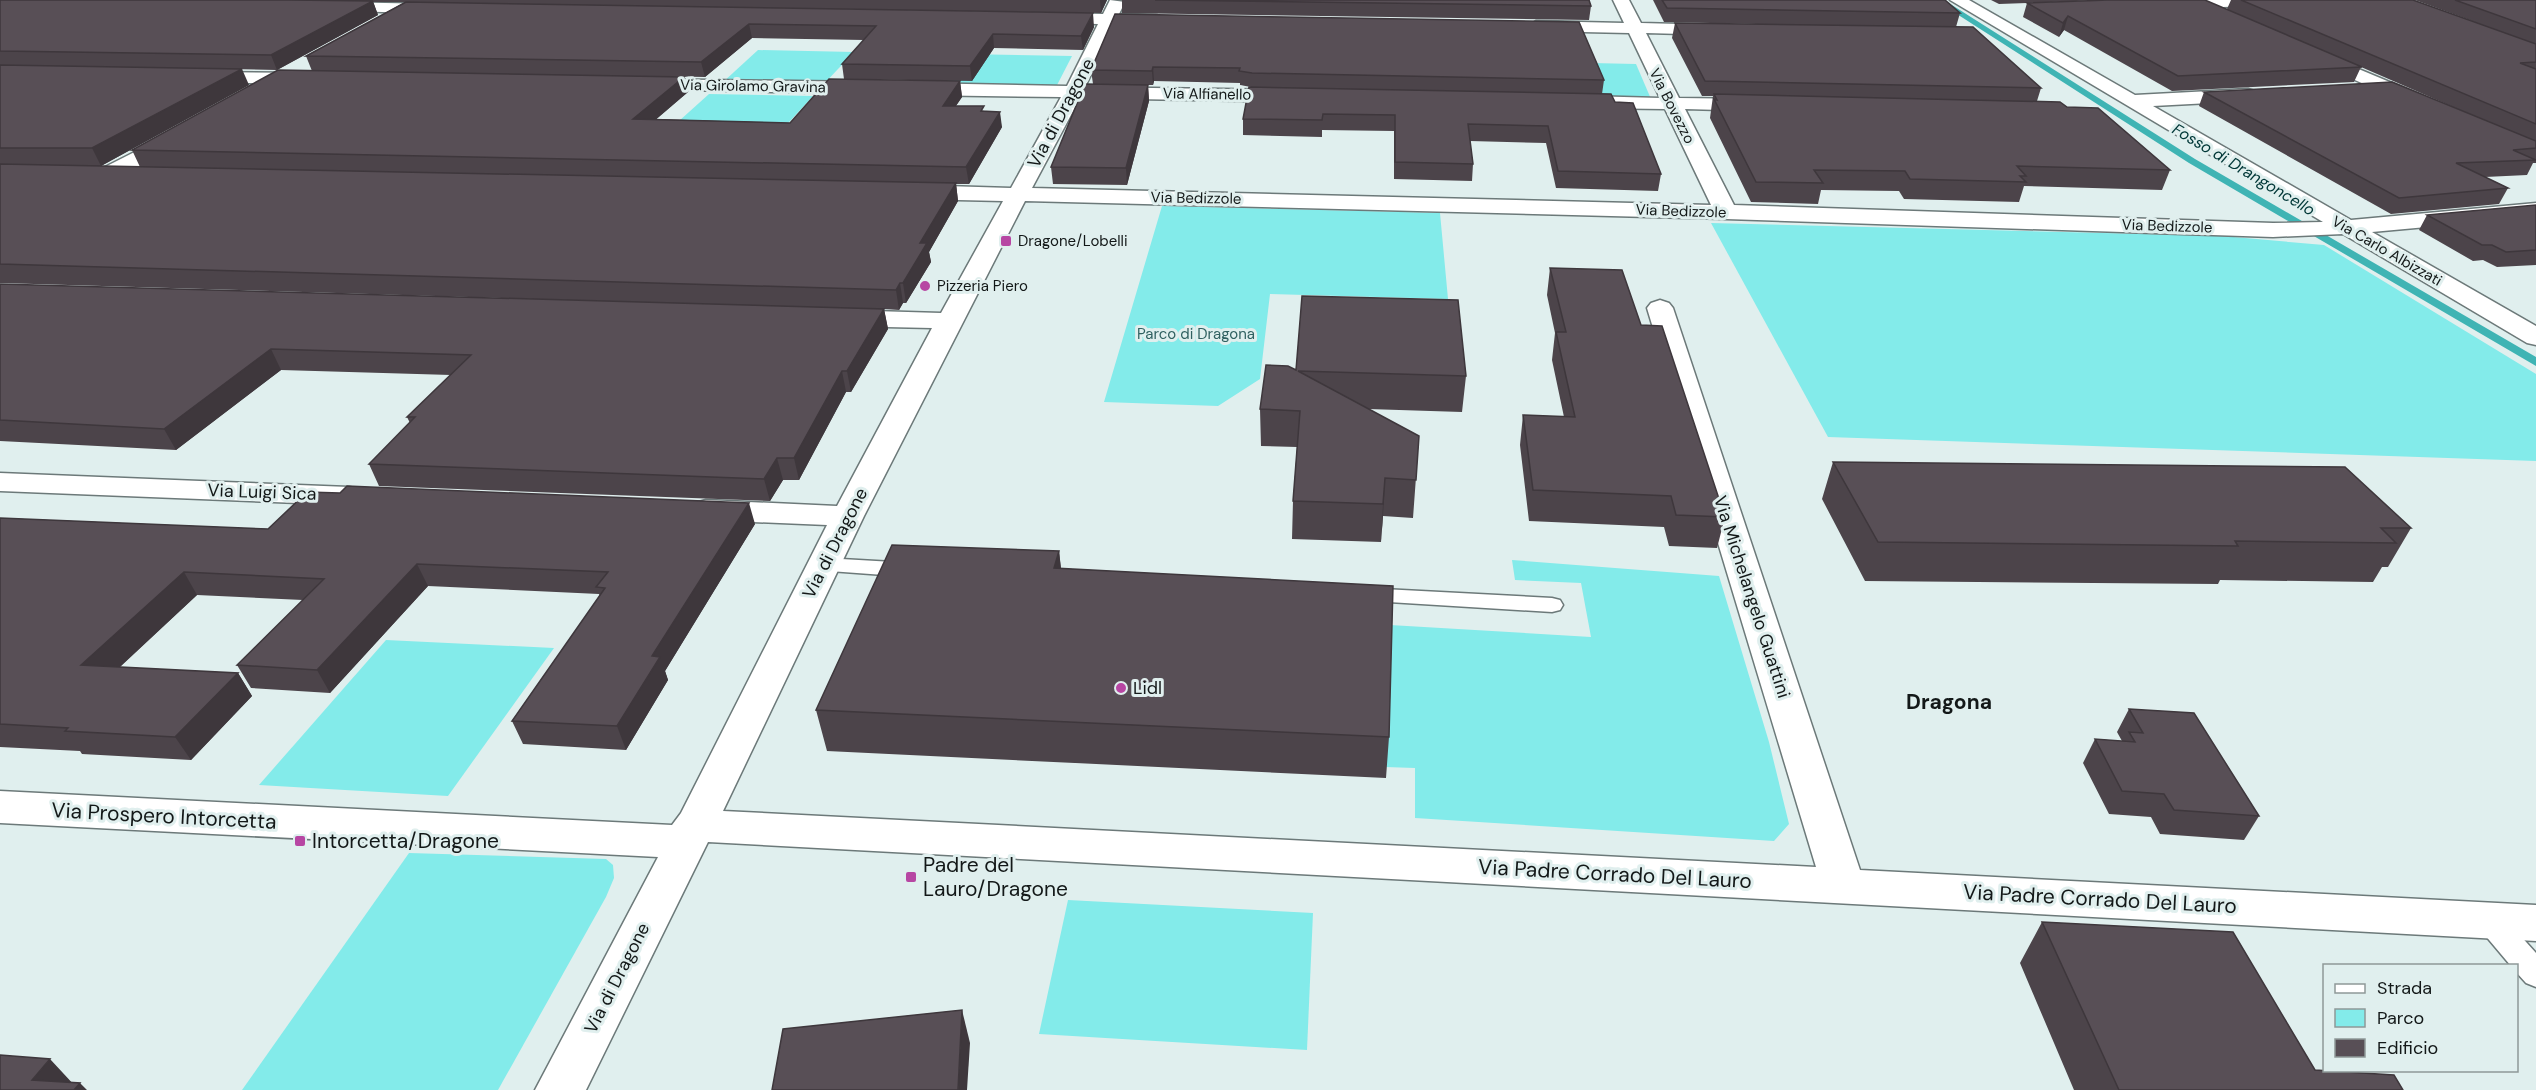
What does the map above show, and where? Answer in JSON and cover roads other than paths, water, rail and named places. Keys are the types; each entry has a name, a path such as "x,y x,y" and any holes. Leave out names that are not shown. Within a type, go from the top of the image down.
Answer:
{"street":[{"name":"Via di Dragone","path":"560,1090 848,516 949,321 1074,92 1118,0"},
{"name":"Via Bovezzo","path":"1620,0 1726,212"},
{"name":"Via Carlo Albizzati","path":"1958,0 2536,337"},
{"path":"2148,5 2280,0"},
{"path":"2190,2 2226,17"},
{"path":"378,24 415,4"},
{"path":"311,6 415,4 454,9"},
{"path":"1978,12 2012,11"},
{"path":"1038,18 1168,20"},
{"path":"1514,26 1739,30"},
{"path":"2303,51 2432,107"},
{"path":"250,96 310,63"},
{"path":"187,77 328,80"},
{"name":"Via Girolamo Gravina","path":"624,84 1074,92"},
{"path":"2355,91 2391,89"},
{"name":"Via Alfianello","path":"1074,92 1312,96"},
{"path":"2131,101 2261,95"},
{"path":"1563,101 1777,106"},
{"path":"107,175 189,130"},
{"path":"83,174 154,176"},
{"name":"Via Bedizzole","path":"888,191 1726,212 2273,230 2312,230 2536,210"},
{"name":"Via Michelangelo Guattini","path":"1660,308 1844,886"},
{"path":"819,317 949,321"},
{"name":"Via Luigi Sica","path":"0,482 382,497"},
{"path":"681,509 848,516"},
{"name":"Via Prospero Intorcetta","path":"0,807 690,834"},
{"name":"Via Padre Corrado Del Lauro","path":"690,834 1844,886 2536,922"}],"lane":[{"path":"824,565 933,571"},
{"path":"1340,593 1552,605"},
{"path":"2489,920 2536,975"}],"waterway":[{"name":"Fosso di Drangoncello","path":"1939,0 2192,161 2536,362"}],"place":[{"name":"Dragone/Lobelli","path":"1006,241"},
{"name":"Pizzeria Piero","path":"925,286"},
{"name":"Lidl","path":"1121,688"},
{"name":"Intorcetta/Dragone","path":"300,841"},
{"name":"Padre del Lauro/Dragone","path":"911,877"}],"district":[{"name":"Dragona","path":"1949,702"}],"park label":[{"name":"Parco di Dragona","path":"1196,334"}]}
